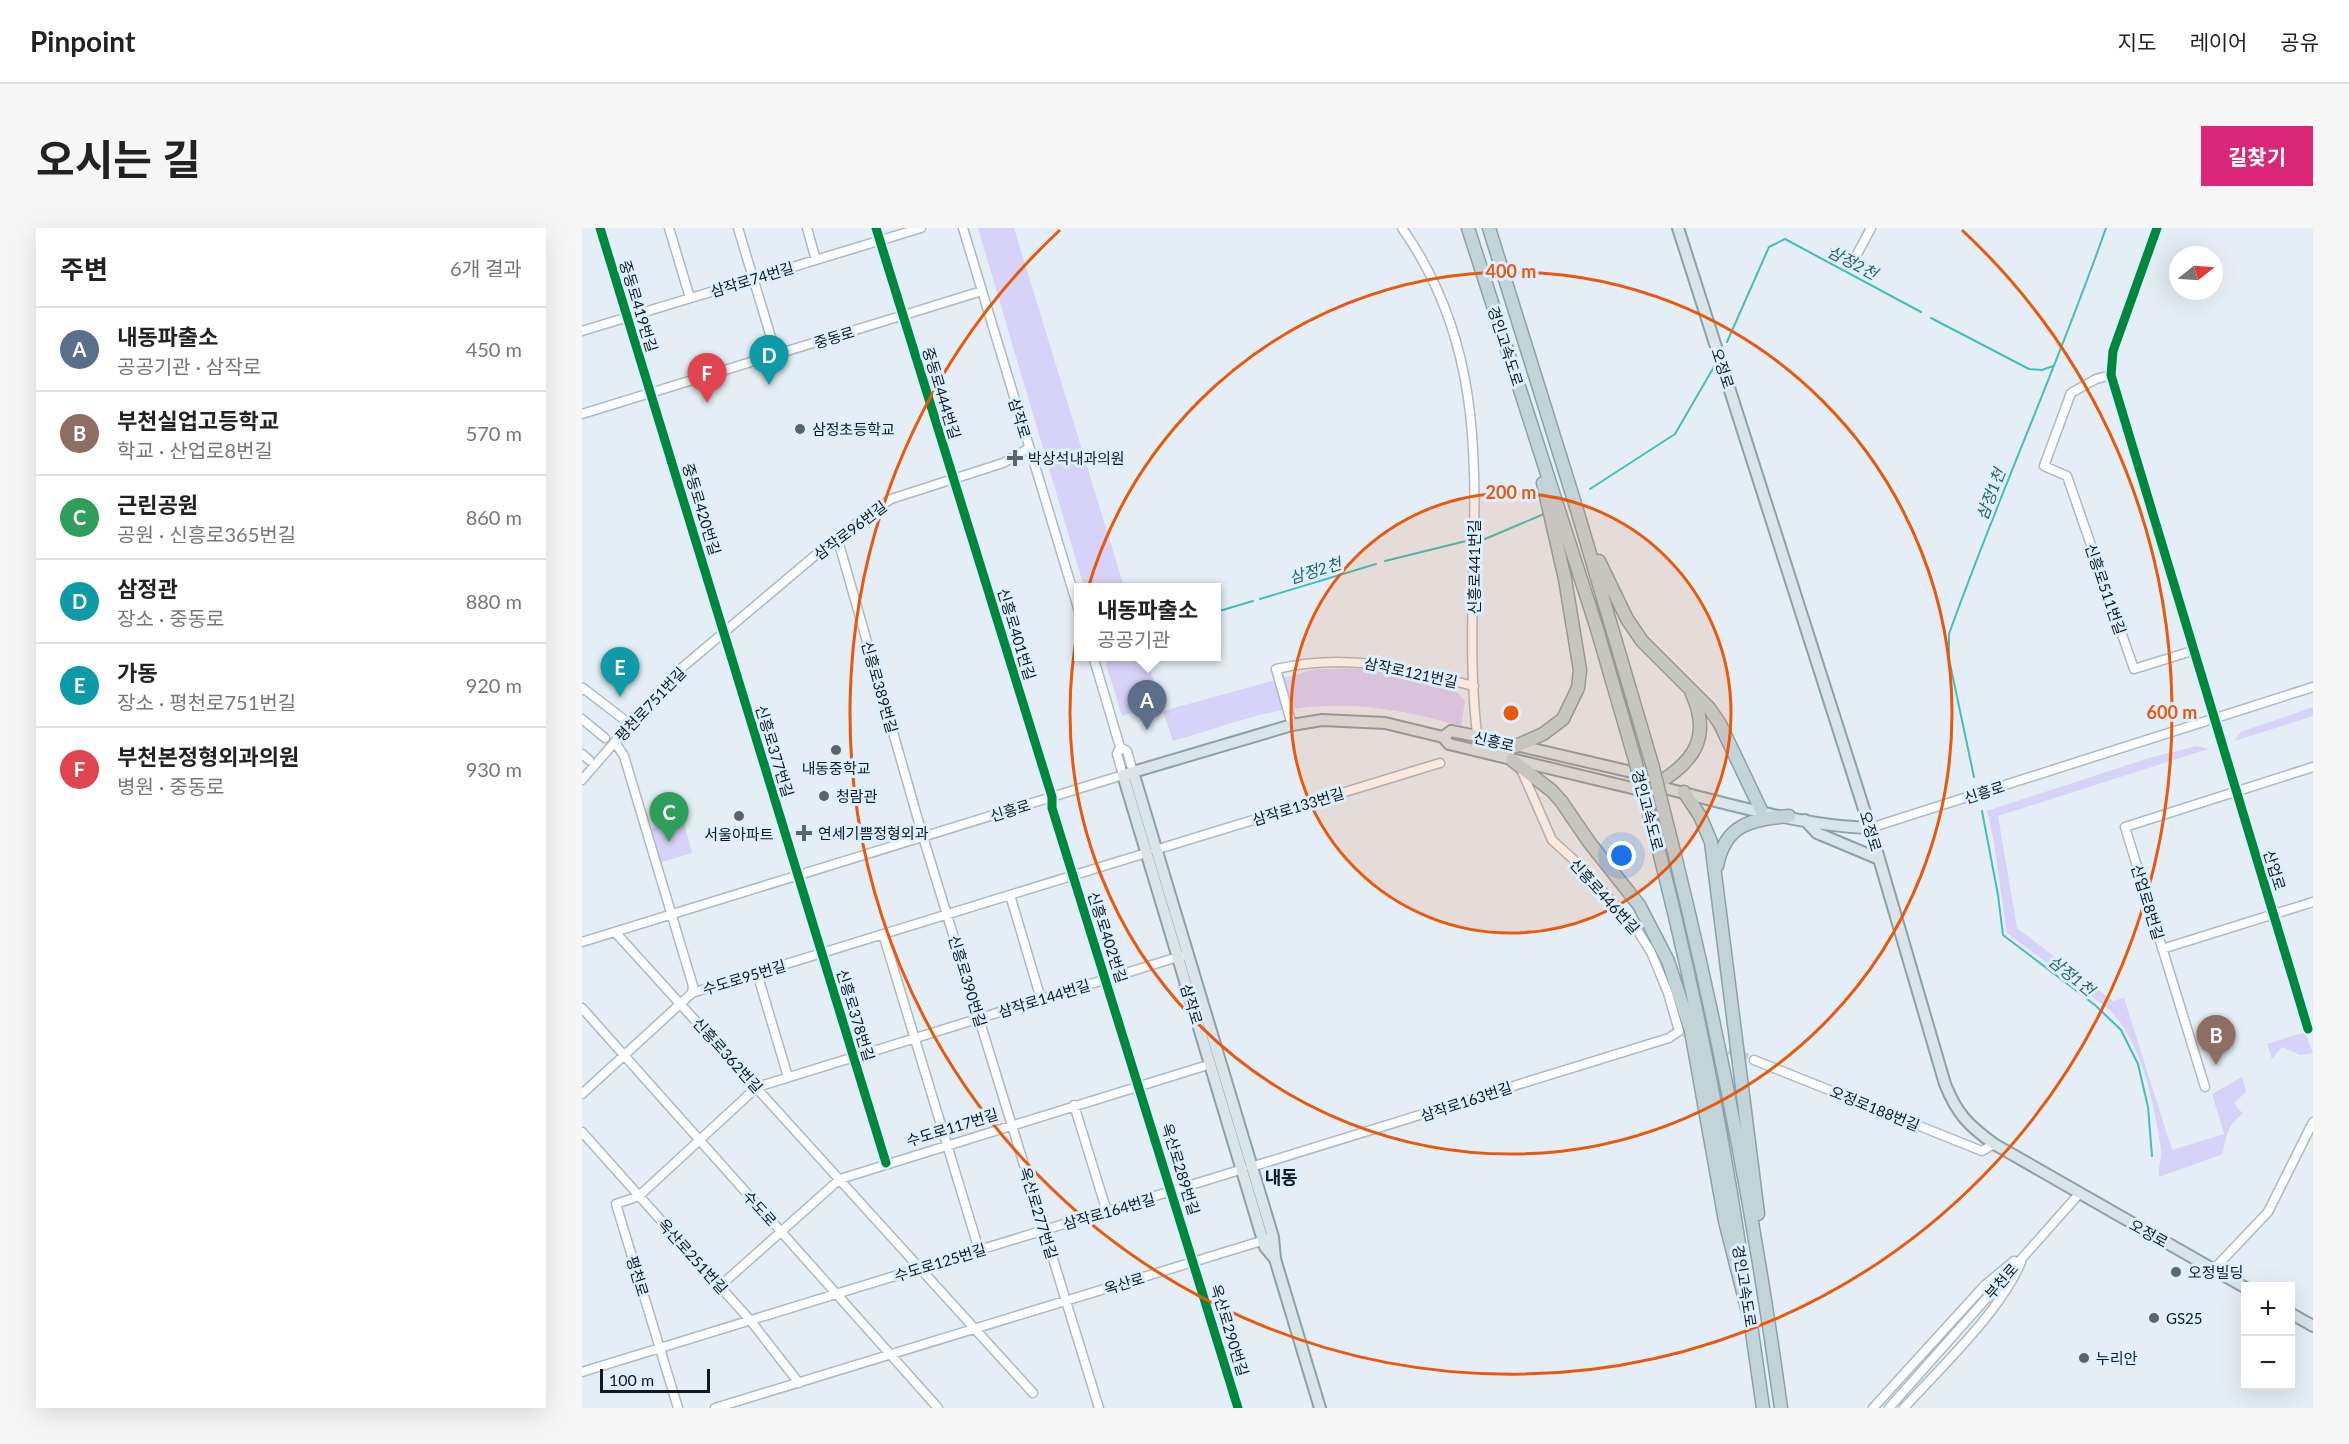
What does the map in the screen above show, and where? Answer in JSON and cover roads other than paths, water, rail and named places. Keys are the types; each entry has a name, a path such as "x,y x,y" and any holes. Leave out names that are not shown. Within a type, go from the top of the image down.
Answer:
{"highway":[{"name":"경인고속도로","path":"1468,228 1598,629 1683,942 1723,1139 1762,1408"},
{"name":"경인고속도로","path":"1489,228 1577,510 1652,764 1697,939 1719,1043 1768,1314 1781,1408"},
{"path":"1516,746 1552,728 1563,719 1575,699 1580,670 1565,579 1526,409"},
{"path":"1577,510 1627,619 1661,661 1690,688 1720,724 1761,810"},
{"path":"1652,785 1683,766 1696,747 1701,723 1690,688"},
{"path":"1516,763 1552,791 1561,801 1589,842 1638,905 1668,961 1691,1031 1725,1221 1750,1320"},
{"path":"1684,792 1706,830 1716,873 1747,1117 1768,1314"},
{"path":"1716,873 1722,846 1742,825 1760,819 1789,816"}],"main road":[{"name":"오정로","path":"1678,228 1870,828 1945,1084 1954,1105 1967,1124 1994,1144 2241,1285"},
{"name":"신흥로","path":"1128,773 1292,725 1322,720 1353,720 1385,723 1443,737 1449,744 1479,750 1516,763 1636,789 1652,785"},
{"name":"신흥로","path":"1443,737 1451,731 1477,736 1636,773 1652,785 1805,820 1847,828 1870,828"},
{"name":"삼작로","path":"1128,773 1320,1408"},
{"path":"1805,820 1817,833 1879,860"},
{"name":"삼작로","path":"1182,956 1211,1064 1247,1168"},
{"path":"2295,1316 2313,1326"}],"street":[{"name":"중동로419번길","path":"600,228 650,393"},
{"path":"669,228 690,298"},
{"path":"738,228 776,354"},
{"path":"807,228 816,260"},
{"name":"중동로444번길","path":"876,228 953,479"},
{"name":"삼작로74번길","path":"582,331 921,228"},
{"name":"삼작로","path":"963,228 1074,595"},
{"name":"신흥로441번길","path":"1402,228 1425,260 1450,320 1467,382 1472,413 1474,686 1479,750"},
{"path":"1854,260 1871,228"},
{"path":"2111,375 2113,351 2157,228"},
{"name":"중동로","path":"582,414 982,291"},
{"name":"신흥로511번길","path":"2111,375 2096,378 2071,393 2043,465 2067,476 2133,669 2192,651"},
{"name":"산업로","path":"2111,375 2192,651 2308,1029"},
{"name":"중동로420번길","path":"650,393 724,634"},
{"name":"삼작로96번길","path":"724,634 837,537 891,499 1003,463 1029,448"},
{"name":"신흥로401번길","path":"953,479 1052,797"},
{"name":"신흥로389번길","path":"837,537 923,837"},
{"name":"평천로751번길","path":"582,780 671,678 724,634"},
{"name":"신흥로377번길","path":"724,634 797,876"},
{"name":"삼작로","path":"1094,661 1120,747 1126,751 1128,773"},
{"name":"삼작로121번길","path":"1292,725 1276,669 1318,661 1356,661 1386,664 1474,686"},
{"name":"신흥로","path":"1870,828 2313,687"},
{"path":"582,690 584,688 622,718"},
{"path":"582,719 605,738"},
{"path":"615,742 624,756 693,986 692,993"},
{"name":"삼작로133번길","path":"1073,876 1440,763"},
{"name":"신흥로446번길","path":"1516,763 1552,840 1584,869 1645,943 1668,993 1682,1032"},
{"path":"2235,791 2313,767"},
{"name":"신흥로","path":"582,942 1128,773"},
{"name":"산업로8번길","path":"2205,1087 2125,826 2235,791"},
{"name":"신흥로402번길","path":"1052,797 1052,808 1139,1085"},
{"name":"신흥로390번길","path":"923,837 1012,1125"},
{"name":"신흥로378번길","path":"797,876 886,1163"},
{"name":"수도로95번길","path":"582,1094 692,993 1073,876"},
{"path":"1010,895 1041,999"},
{"name":"산업로","path":"2272,914 2313,902"},
{"path":"2162,948 2272,914"},
{"name":"신흥로362번길","path":"615,932 974,1328"},
{"path":"883,934 947,1145"},
{"name":"삼작로144번길","path":"757,1087 1182,956"},
{"path":"757,973 788,1077"},
{"name":"수도로","path":"582,1008 938,1408"},
{"name":"삼작로163번길","path":"1247,1168 1669,1038 1682,1032"},
{"name":"오정로188번길","path":"1754,1060 1982,1151 1994,1144"},
{"name":"수도로117번길","path":"720,1286 780,1230 840,1179 1211,1064"},
{"name":"옥산로289번길","path":"1139,1085 1194,1262"},
{"path":"639,1196 757,1087"},
{"path":"1074,1105 1107,1212"},
{"path":"2213,1270 2268,1212 2313,1122"},
{"name":"옥산로277번길","path":"1012,1125 1099,1408"},
{"name":"옥산로251번길","path":"582,1132 750,1320 799,1383"},
{"name":"수도로117번길","path":"947,1145 979,1250"},
{"name":"삼작로164번길","path":"1044,1230 1247,1168"},
{"name":"부천로","path":"1889,1408 2079,1194"},
{"name":"평천로","path":"639,1196 616,1204 678,1408"},
{"name":"수도로125번길","path":"750,1320 1044,1230"},
{"name":"옥산로","path":"715,1408 1268,1239"},
{"path":"1873,1408 1985,1285 2025,1254"},
{"path":"1904,1408 1995,1305 2013,1281 2025,1254"},
{"name":"옥산로290번길","path":"1194,1262 1238,1408"},
{"path":"582,1371 750,1320"},
{"path":"974,1328 1033,1393"}],"waterway":[{"name":"삼정1천","path":"1974,777 1949,659 1949,634 2106,228"},
{"name":"삼정2천","path":"1727,342 1769,247 1785,239 1921,312"},
{"name":"삼정2천","path":"1931,318 2029,369 2042,370 2053,366"},
{"name":"삼정2천","path":"1590,489 1675,434 1715,365"},
{"name":"삼정2천","path":"1485,539 1544,514"},
{"name":"삼정2천","path":"1385,561 1466,541"},
{"name":"삼정2천","path":"1260,599 1376,564"},
{"name":"삼정2천","path":"1221,611 1253,601"},
{"name":"삼정1천","path":"1982,811 2003,935 2095,1005 2121,1030 2138,1064 2148,1107 2152,1156"}],"tunnel":[{"path":"1684,1033 1754,1060"}],"place":[{"name":"삼정관","path":"769,385"},
{"name":"부천본정형외과의원","path":"707,403"},
{"name":"삼정초등학교","path":"800,429"},
{"name":"박상석내과의원","path":"1015,458"},
{"name":"가동","path":"620,697"},
{"name":"내동파출소","path":"1147,730"},
{"name":"내동중학교","path":"836,750"},
{"name":"청람관","path":"824,796"},
{"name":"서울아파트","path":"739,816"},
{"name":"연세기쁨정형외과","path":"804,833"},
{"name":"근린공원","path":"669,842"},
{"name":"부천실업고등학교","path":"2216,1065"},
{"name":"오정빌딩","path":"2176,1272"},
{"name":"GS25","path":"2154,1318"},
{"name":"누리안","path":"2084,1358"}],"district":[{"name":"내동","path":"1281,1177"}]}
